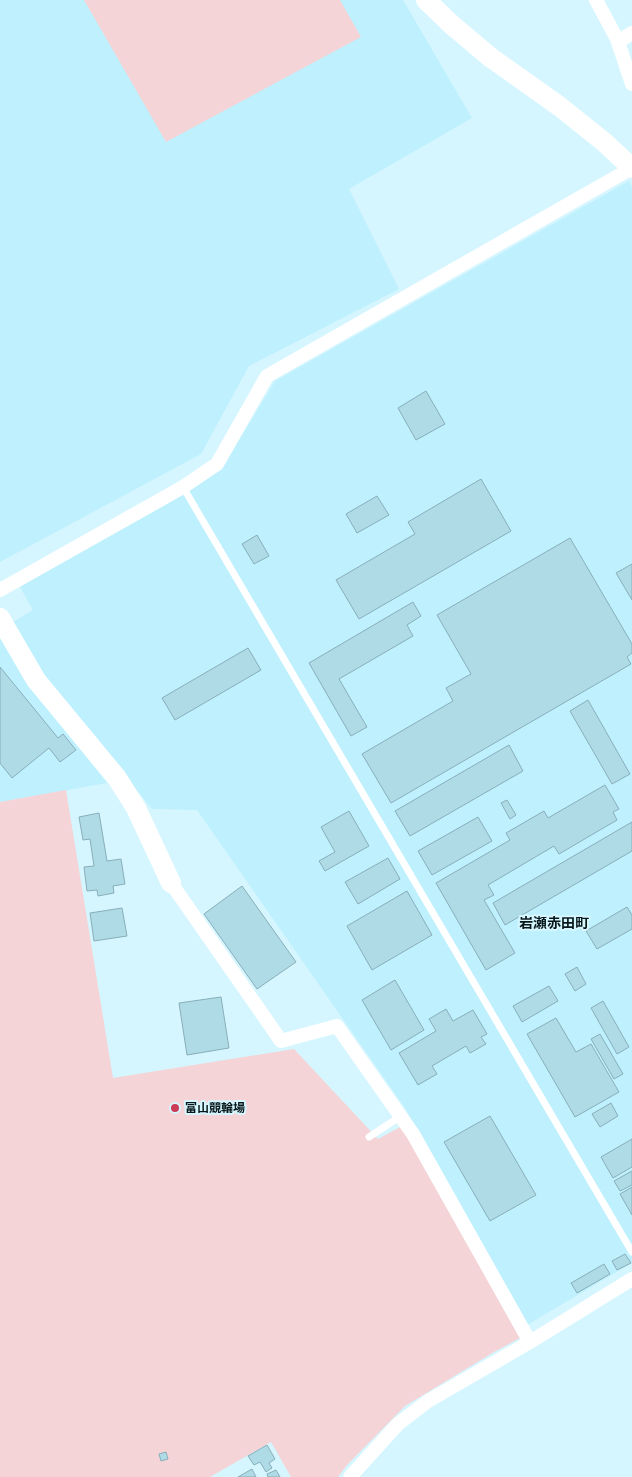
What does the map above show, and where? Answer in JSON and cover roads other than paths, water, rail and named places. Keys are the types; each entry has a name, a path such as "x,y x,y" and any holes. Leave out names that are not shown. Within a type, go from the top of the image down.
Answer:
{"street":[{"path":"0,590 183,487 217,464 268,376 632,168 604,142 559,106 490,57 426,0"},
{"path":"596,0 618,42 632,84"},
{"path":"618,42 632,33"},
{"path":"0,618 36,680 116,778 132,802 171,884 281,1041 337,1026 413,1134 530,1342"},
{"path":"350,1477 398,1424 428,1401 530,1342 632,1279"}],"lane":[{"path":"183,487 632,1252"},
{"path":"369,1137 401,1116"}],"place":[{"name":"富山競輪場","path":"175,1108"}],"district":[{"name":"岩瀬赤田町","path":"554,923"}]}
